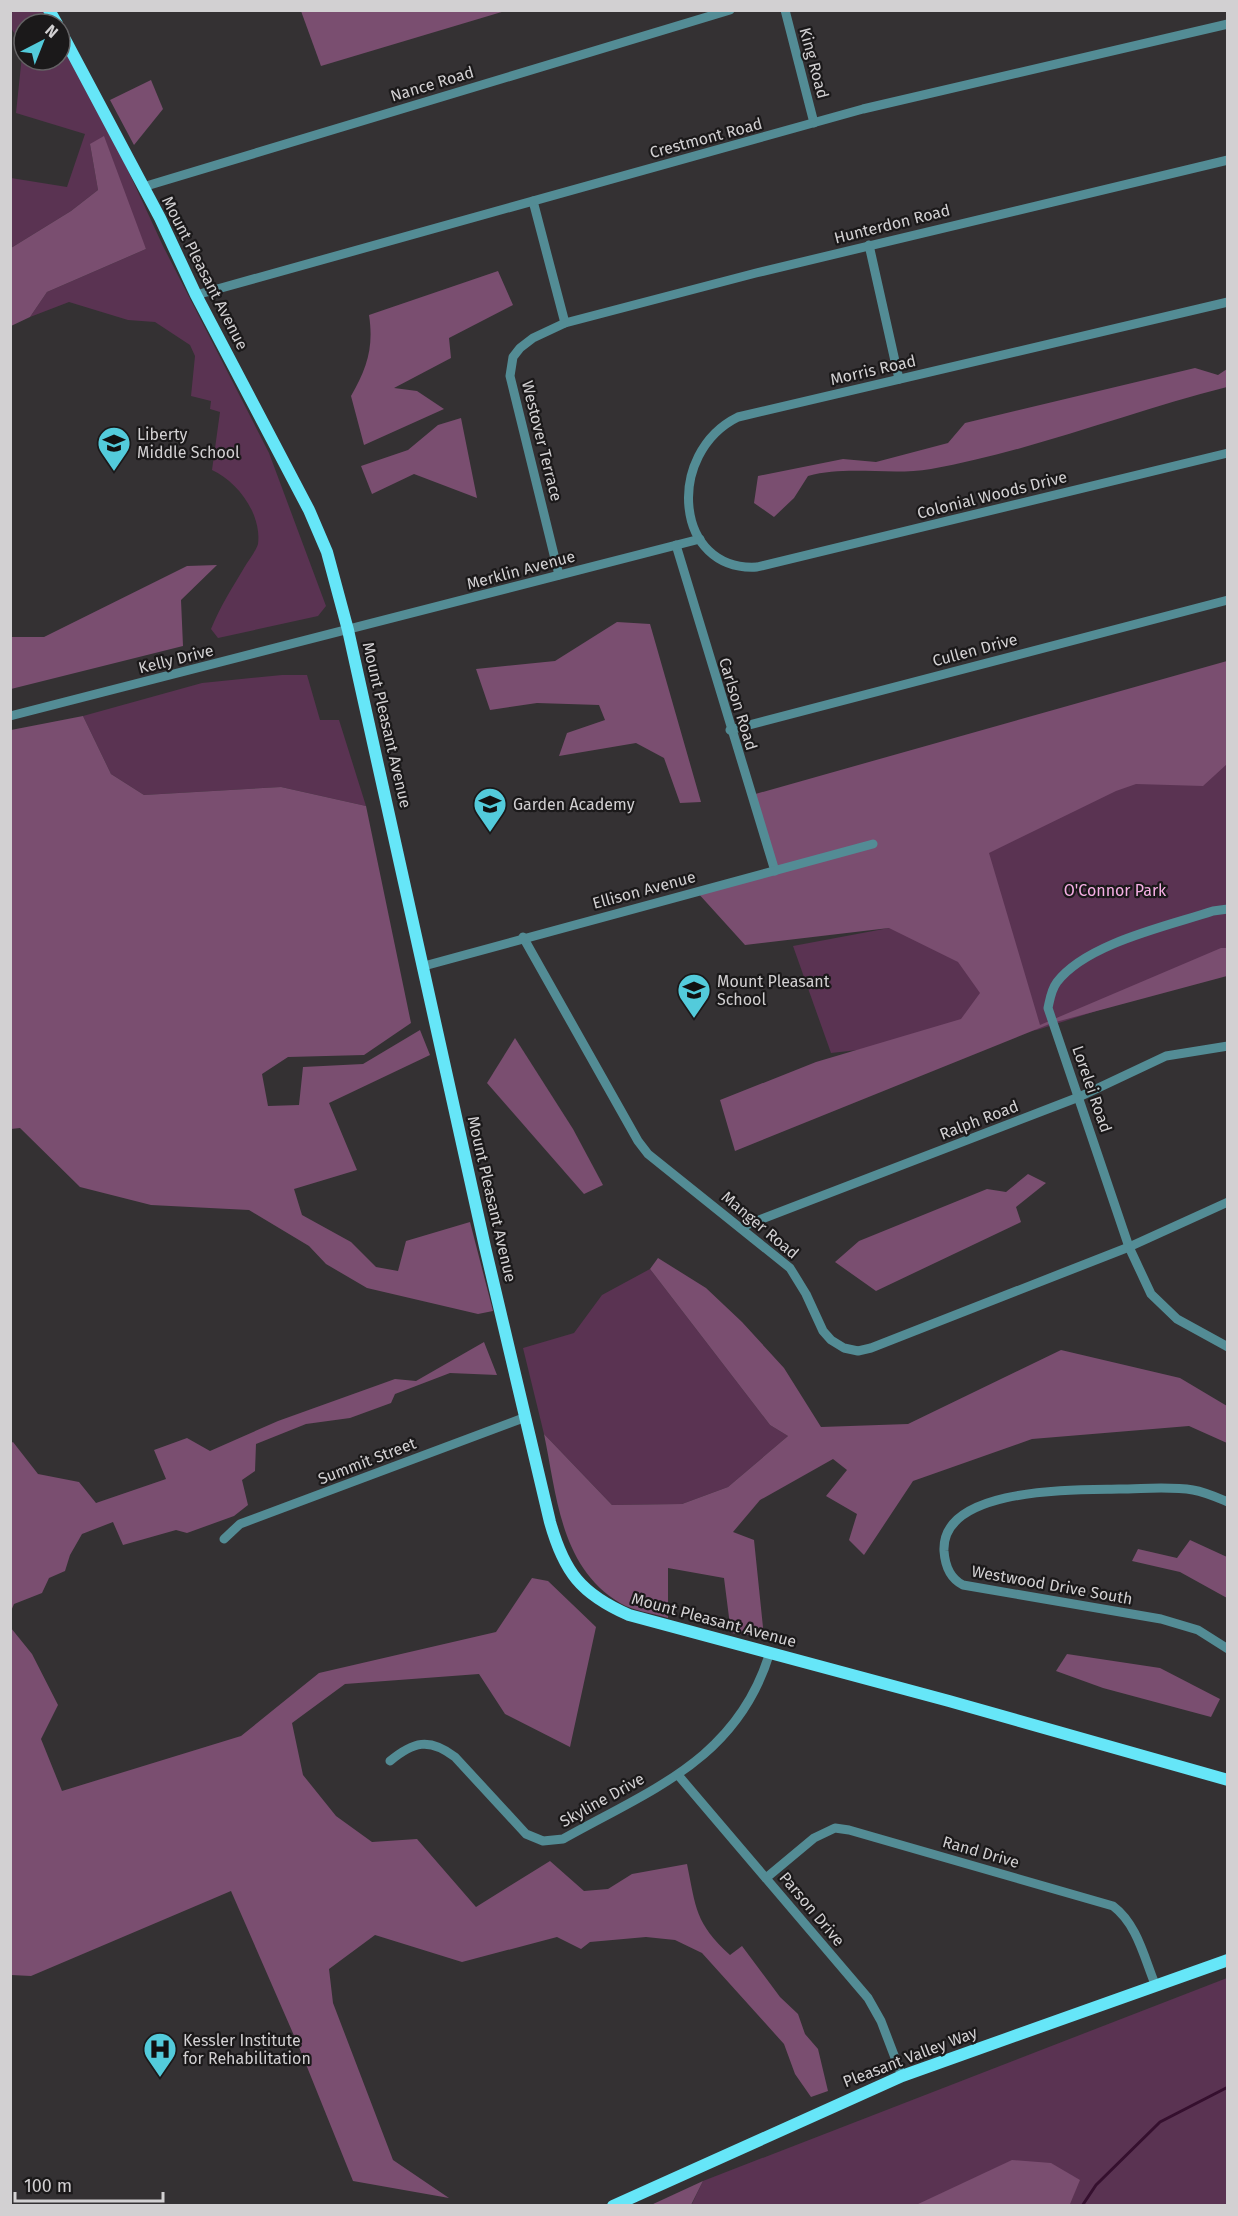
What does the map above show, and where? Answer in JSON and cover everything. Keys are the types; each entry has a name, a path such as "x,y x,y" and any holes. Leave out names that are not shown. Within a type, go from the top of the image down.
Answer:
{"main road":[{"name":"Mount Pleasant Avenue","path":"72,53 309,510 327,552 348,630 526,1417 557,1547 564,1564 595,1598 628,1615 770,1652 1227,1780"},
{"name":"Pleasant Valley Way","path":"614,2205 902,2076 1227,1959"}],"street":[{"name":"Nance Road","path":"143,187 730,10"},
{"name":"King Road","path":"785,10 814,123"},
{"name":"Crestmont Road","path":"196,295 814,123 1227,24"},
{"name":"Hunterdon Road","path":"564,323 869,245 1227,159"},
{"path":"533,201 564,323"},
{"path":"869,245 899,379"},
{"name":"Morris Road","path":"764,566 745,567 727,562 711,552 700,539 689,508 688,483 696,458 716,431 746,414 1227,302"},
{"name":"Westover Terrace","path":"560,575 510,376 513,357 520,348 533,338 564,323"},
{"name":"Colonial Woods Drive","path":"764,566 1227,453"},
{"name":"Merklin Avenue","path":"348,630 700,539"},
{"name":"Carlson Road","path":"676,545 730,730 775,871"},
{"name":"Cullen Drive","path":"730,730 1227,600"},
{"name":"Kelly Drive","path":"10,716 348,630"},
{"name":"Ellison Avenue","path":"424,966 523,937 873,844"},
{"name":"Lorelei Road","path":"1227,909 1213,911 1108,945 1057,982 1050,994 1048,1008 1129,1247 1151,1294 1162,1307 1196,1331 1227,1347"},
{"name":"Manger Road","path":"523,937 638,1141 648,1154 790,1268 800,1281 823,1331 844,1348 858,1351 871,1348 1129,1247 1227,1202"},
{"name":"Ralph Road","path":"741,1227 1079,1097 1166,1056 1227,1046"},
{"name":"Summit Street","path":"224,1539 240,1524 526,1417"},
{"name":"Westwood Drive South","path":"1227,1502 1192,1490 1037,1491 1008,1497 976,1509 956,1521 944,1541 948,1572 958,1582 1161,1619 1198,1630 1227,1648"},
{"name":"Skyline Drive","path":"390,1761 407,1747 419,1744 443,1747 526,1834 552,1842 563,1839 678,1775 711,1750 733,1727 754,1695 770,1652"},
{"name":"Parson Drive","path":"678,1775 868,1998 881,2021 902,2076"},
{"name":"Rand Drive","path":"766,1878 814,1838 835,1828 849,1830 1113,1906 1124,1914 1133,1930 1155,1984"}],"green space":[{"path":"43,11 44,12 13,12"},
{"path":"72,63 113,138 163,246 269,453 326,606 318,616 218,638 211,629 226,598 258,544 256,521 246,500 230,482 212,470 220,412 210,409 211,401 191,396 195,356 190,345 155,322 128,320 69,302 30,317 47,292 146,249 90,144 98,190 71,211 11,248 11,178 67,187 85,134 16,113 20,72 72,72"},
{"path":"282,675 307,675 320,720 339,720 366,806 281,787 144,795 111,774 83,716 202,683"},
{"name":"O'Connor Park","path":"1227,711 1227,969 1037,1030 831,1053 793,946 889,928 963,844"},
{"path":"650,1269 770,1425 788,1436 728,1487 682,1504 612,1505 544,1434 523,1348 574,1333 602,1295"},
{"path":"1227,1978 1227,2205 691,2206 703,2181"}],"shaded area":[{"path":"301,10 505,11 321,66"},
{"path":"151,80 163,109 134,145 110,100"},
{"path":"104,136 146,249 47,292 30,317 11,326 11,248 71,211 98,190 90,144"},
{"path":"498,271 513,305 449,338 451,358 394,388 417,391 444,409 364,445 351,396 368,357 371,337 369,315"},
{"path":"1195,368 1218,375 1227,369 1227,387 1043,442 969,461 916,471 838,471 808,476 794,498 774,517 754,503 758,476 843,459 876,462 948,443 965,423"},
{"path":"461,418 477,498 414,474 372,494 361,466 408,450 438,425"},
{"path":"217,565 181,600 183,646 11,689 11,637 44,637 187,566"},
{"path":"617,622 650,624 701,802 680,803 664,758 636,743 559,756 567,733 605,720 599,705 537,703 490,710 476,669 555,661"},
{"path":"1227,661 1227,764 1203,786 1136,784 1116,791 989,853 1040,1025 1221,948 1227,948 1227,976 1052,1023 735,1151 720,1100 816,1062 961,1019 980,993 958,962 889,928 745,945 697,892 775,871 752,795"},
{"path":"83,716 111,774 144,795 281,787 366,806 411,1023 364,1055 288,1057 262,1074 268,1106 299,1105 303,1067 363,1064 420,1030 430,1055 329,1103 357,1170 294,1189 302,1215 351,1242 376,1267 398,1271 406,1241 470,1222 493,1311 478,1314 367,1288 326,1264 309,1246 249,1210 151,1205 80,1187 20,1128 11,1129 11,730"},
{"path":"515,1038 573,1129 603,1185 584,1194 487,1083"},
{"path":"1028,1174 1046,1183 1016,1207 1021,1222 876,1291 835,1262 859,1241 987,1189 1006,1192"},
{"path":"658,1258 706,1288 742,1322 784,1368 821,1427 908,1424 1061,1350 1180,1378 1227,1406 1227,1443 1189,1426 1032,1439 913,1481 864,1555 849,1540 857,1514 826,1496 847,1470 833,1459 760,1500 733,1532 754,1540 764,1637 731,1633 724,1578 668,1568 668,1618 631,1608 600,1588 585,1570 573,1550 558,1505 544,1434 612,1505 682,1504 728,1487 788,1436 770,1425 650,1269"},
{"path":"484,1342 497,1375 450,1373 395,1394 391,1403 350,1418 306,1424 256,1444 255,1471 242,1480 248,1505 234,1516 187,1533 176,1530 123,1545 113,1522 82,1534 70,1555 65,1571 49,1578 42,1593 14,1604 11,1611 11,1443 13,1442 38,1474 79,1482 96,1503 166,1479 154,1450 187,1438 210,1451 278,1421 395,1379 416,1381"},
{"path":"1190,1540 1227,1557 1227,1598 1180,1572 1132,1561 1138,1549 1177,1558"},
{"path":"532,1578 548,1581 596,1627 570,1747 505,1714 479,1674 345,1684 292,1723 303,1775 336,1816 372,1842 417,1839 476,1907 550,1861 584,1891 608,1889 632,1874 687,1864 695,1904 703,1924 718,1944 730,1955 742,1946 780,1997 798,2014 805,2034 818,2049 828,2091 811,2097 795,2074 784,2044 702,1953 675,1940 646,1937 590,1942 581,1949 557,1937 462,1962 375,1935 329,1969 333,2003 393,2160 449,2198 353,2181 299,2047 231,1891 31,1976 11,1975 11,1628 32,1654 58,1705 41,1739 62,1791 241,1736 319,1673 496,1632"},
{"path":"1067,1654 1160,1668 1220,1699 1211,1717 1103,1688 1056,1671"},
{"path":"1012,2160 1051,2163 1080,2180 1070,2204 916,2205"},
{"path":"703,2181 691,2205 651,2205"}],"waterway":[{"path":"1082,2206 1096,2185 1160,2122 1228,2087"}],"place":[{"name":"Liberty Middle School","path":"114,472"},
{"name":"Garden Academy","path":"490,833"},
{"name":"Mount Pleasant School","path":"694,1019"},
{"name":"Kessler Institute for Rehabilitation","path":"160,2078"}]}
